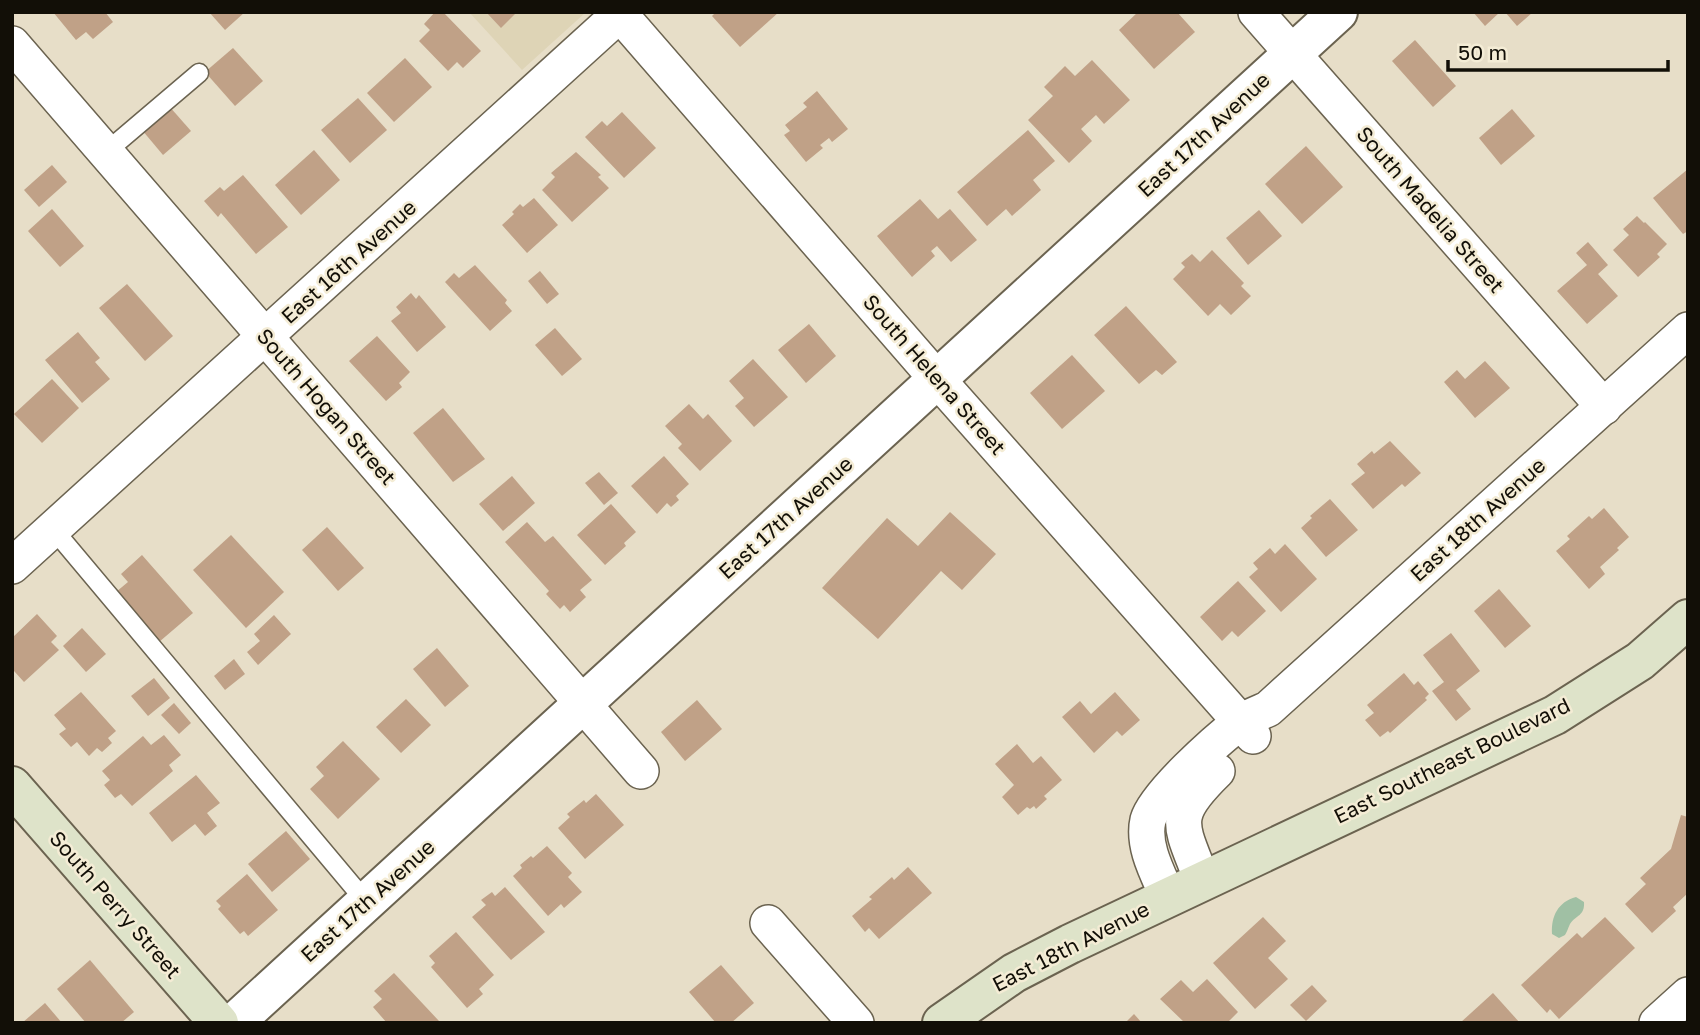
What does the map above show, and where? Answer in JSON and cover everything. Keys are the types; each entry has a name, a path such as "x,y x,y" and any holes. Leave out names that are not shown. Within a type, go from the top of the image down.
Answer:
{"main road":[{"name":"East Southeast Boulevard","path":"1202,880 1555,715 1640,661 1688,619"},
{"name":"South Perry Street","path":"12,786 219,1023"},
{"name":"East 18th Avenue","path":"942,1023 1014,974 1202,880"}],"street":[{"name":"South Madelia Street","path":"1256,12 1604,407"},
{"name":"East 17th Avenue","path":"234,1023 1338,12"},
{"name":"East 16th Avenue","path":"12,566 620,13"},
{"name":"South Helena Street","path":"620,13 937,379 1254,722"},
{"name":"South Hogan Street","path":"12,44 641,771"},
{"name":"East 18th Avenue","path":"1168,897 1147,839 1148,821 1165,792 1254,722 1688,330"},
{"name":"East 18th Avenue","path":"1202,880 1186,839 1182,820 1186,806 1254,722"},
{"path":"768,923 856,1023"},
{"path":"1657,1023 1688,995"}],"lane":[{"path":"106,152 198,73"},
{"path":"54,530 367,903"}],"shaded area":[{"path":"469,12 585,12 585,13 522,70"},
{"path":"1576,897 1584,902 1583,910 1570,924 1565,935 1559,938 1552,934 1554,916 1560,906"}],"building":[{"path":"53,12 105,12 113,22 93,39 86,32 76,40"},
{"path":"209,12 245,12 225,30"},
{"path":"435,12 443,12 481,51 463,68 457,62 448,71 419,41 430,30 424,24"},
{"path":"486,12 517,12 501,28"},
{"path":"716,12 779,12 740,47 712,16"},
{"path":"1138,12 1177,12 1195,32 1154,69 1119,30"},
{"path":"1473,12 1500,12 1485,26"},
{"path":"1505,12 1533,12 1517,26"},
{"path":"1415,40 1456,86 1433,107 1392,61"},
{"path":"233,48 263,81 235,106 205,72"},
{"path":"405,58 432,87 394,122 367,93"},
{"path":"1092,60 1130,100 1104,124 1096,115 1081,129 1092,141 1069,163 1028,120 1053,96 1044,87 1065,66 1075,76"},
{"path":"817,91 848,129 832,142 829,138 820,145 823,148 806,162 784,135 790,131 785,125 807,107 803,103"},
{"path":"358,98 387,130 350,163 321,130"},
{"path":"169,106 191,131 163,155 142,130"},
{"path":"1512,109 1535,136 1501,165 1479,138"},
{"path":"622,112 656,148 624,178 585,137 602,121 607,126"},
{"path":"1028,130 1055,161 1033,180 1041,190 1012,216 1006,209 987,226 957,192"},
{"path":"1306,146 1343,187 1302,224 1265,184"},
{"path":"314,150 340,180 301,215 275,185"},
{"path":"576,152 601,175 598,177 609,188 572,222 542,190 555,177 551,173"},
{"path":"52,165 67,182 39,207 24,190"},
{"path":"1688,169 1688,231 1683,234 1653,198"},
{"path":"243,175 288,227 256,254 221,213 218,217 204,201 220,187 224,191"},
{"path":"534,198 558,225 527,253 502,225 520,204 523,207"},
{"path":"920,199 938,219 950,209 977,240 951,262 937,246 931,251 935,256 912,277 877,236"},
{"path":"52,209 84,246 60,267 28,231"},
{"path":"1259,210 1282,236 1248,265 1226,238"},
{"path":"1637,216 1667,244 1657,254 1660,257 1638,277 1613,250 1629,235 1623,229"},
{"path":"1588,242 1608,265 1598,274 1618,296 1587,324 1557,291 1587,265 1576,253"},
{"path":"1212,250 1244,283 1241,286 1251,296 1231,315 1220,304 1208,316 1173,279 1185,267 1181,263 1192,254 1200,262"},
{"path":"475,265 507,300 505,303 512,311 490,331 445,282 454,273 459,278"},
{"path":"540,271 559,294 547,304 528,281"},
{"path":"127,284 173,336 145,361 99,308"},
{"path":"411,293 416,299 419,295 446,327 417,352 391,321 401,313 396,307"},
{"path":"1126,306 1177,362 1162,375 1156,370 1139,384 1094,335"},
{"path":"809,324 836,356 806,383 778,350"},
{"path":"555,328 582,359 562,376 535,345"},
{"path":"78,332 100,358 95,362 110,379 82,403 45,360"},
{"path":"377,336 410,372 399,383 402,387 386,401 349,361"},
{"path":"1072,355 1105,391 1062,429 1030,393"},
{"path":"753,359 788,397 754,427 735,406 744,398 729,381"},
{"path":"1485,361 1510,388 1475,418 1444,382 1457,370 1465,379"},
{"path":"52,379 79,408 42,443 14,414"},
{"path":"689,404 703,419 708,414 732,441 700,471 678,448 682,444 665,426"},
{"path":"443,408 485,459 453,482 413,433"},
{"path":"1390,441 1421,473 1405,487 1402,484 1373,509 1351,484 1365,473 1357,464"},
{"path":"664,456 689,484 676,496 679,500 671,507 667,503 657,514 631,486"},
{"path":"599,472 618,493 604,505 585,483"},
{"path":"512,476 535,503 503,531 479,504"},
{"path":"1330,499 1358,530 1326,557 1301,528 1312,518 1310,516"},
{"path":"611,504 636,532 624,543 626,546 605,565 577,535"},
{"path":"1604,508 1629,537 1600,567 1605,574 1589,589 1556,551 1570,539 1567,536 1589,516 1592,519"},
{"path":"950,512 996,554 962,590 941,571 878,639 822,588 887,518 918,546"},
{"path":"527,522 545,542 553,536 592,580 580,590 586,597 570,612 564,605 560,609 546,594 549,591 505,542"},
{"path":"327,527 364,568 338,591 302,550"},
{"path":"231,535 284,592 246,628 193,570"},
{"path":"1285,544 1317,579 1281,612 1249,577 1258,569 1253,563 1270,548 1275,554"},
{"path":"142,555 193,613 159,642 116,592 128,582 121,574"},
{"path":"1238,581 1266,611 1238,637 1232,631 1222,641 1200,617"},
{"path":"1499,589 1531,626 1505,648 1474,611"},
{"path":"37,614 57,636 51,642 59,650 24,682 12,672 12,638"},
{"path":"274,615 291,634 258,665 247,652 260,641 254,634"},
{"path":"82,628 106,654 86,672 63,646"},
{"path":"1451,633 1480,671 1456,690 1471,709 1456,721 1432,691 1444,682 1423,655"},
{"path":"437,648 469,686 445,707 413,669"},
{"path":"234,659 245,674 225,690 214,676"},
{"path":"1404,673 1414,685 1418,681 1429,694 1425,698 1427,700 1390,733 1388,731 1380,737 1365,720 1374,713 1367,705"},
{"path":"154,678 170,698 148,716 131,696"},
{"path":"81,692 116,731 108,738 112,743 102,752 97,748 89,756 77,742 71,747 59,734 66,729 54,715"},
{"path":"1115,692 1140,720 1122,736 1117,731 1094,753 1062,717 1080,701 1091,714"},
{"path":"406,699 431,725 401,753 376,727"},
{"path":"697,700 722,729 685,761 661,732"},
{"path":"174,703 191,723 179,734 161,715"},
{"path":"164,735 181,755 169,765 173,771 132,806 121,794 115,798 104,785 110,780 102,771 143,736 151,745"},
{"path":"343,741 380,779 338,819 310,789 324,776 316,767"},
{"path":"1017,744 1033,763 1041,756 1062,780 1044,796 1047,799 1036,809 1034,806 1030,809 1027,807 1018,815 1002,797 1014,785 995,764"},
{"path":"196,775 220,803 207,813 217,826 205,836 195,824 172,842 149,813"},
{"path":"596,794 624,825 585,859 558,828 570,817 567,814"},
{"path":"1681,815 1688,817 1688,893 1673,907 1676,911 1652,933 1625,904 1646,884 1640,878 1671,849"},
{"path":"286,831 310,859 272,892 248,864"},
{"path":"547,846 572,873 568,877 582,892 564,908 561,904 548,916 513,876 522,868 520,865"},
{"path":"908,867 932,893 879,939 869,928 865,932 852,916 872,899 869,897"},
{"path":"247,874 278,910 248,936 244,931 240,934 218,909 221,906 216,901"},
{"path":"505,887 545,932 511,960 472,917 486,905 481,900 492,892 495,896"},
{"path":"1263,917 1286,941 1268,958 1288,979 1255,1009 1213,963"},
{"path":"1605,917 1635,948 1559,1019 1550,1009 1547,1013 1521,985 1577,933 1582,938"},
{"path":"456,932 494,975 479,989 483,994 467,1008 431,967 435,963 429,956"},
{"path":"90,960 134,1012 121,1023 86,1023 57,989"},
{"path":"721,965 754,1003 731,1023 716,1023 689,992"},
{"path":"394,973 439,1021 437,1023 387,1023 373,1007 382,999 374,991"},
{"path":"1207,979 1238,1012 1227,1023 1185,1023 1160,999 1181,980 1193,992"},
{"path":"1312,985 1327,1001 1306,1021 1290,1005"},
{"path":"1493,993 1520,1023 1460,1023"},
{"path":"45,1003 62,1023 22,1023"},
{"path":"1134,1014 1142,1023 1125,1023"}]}
